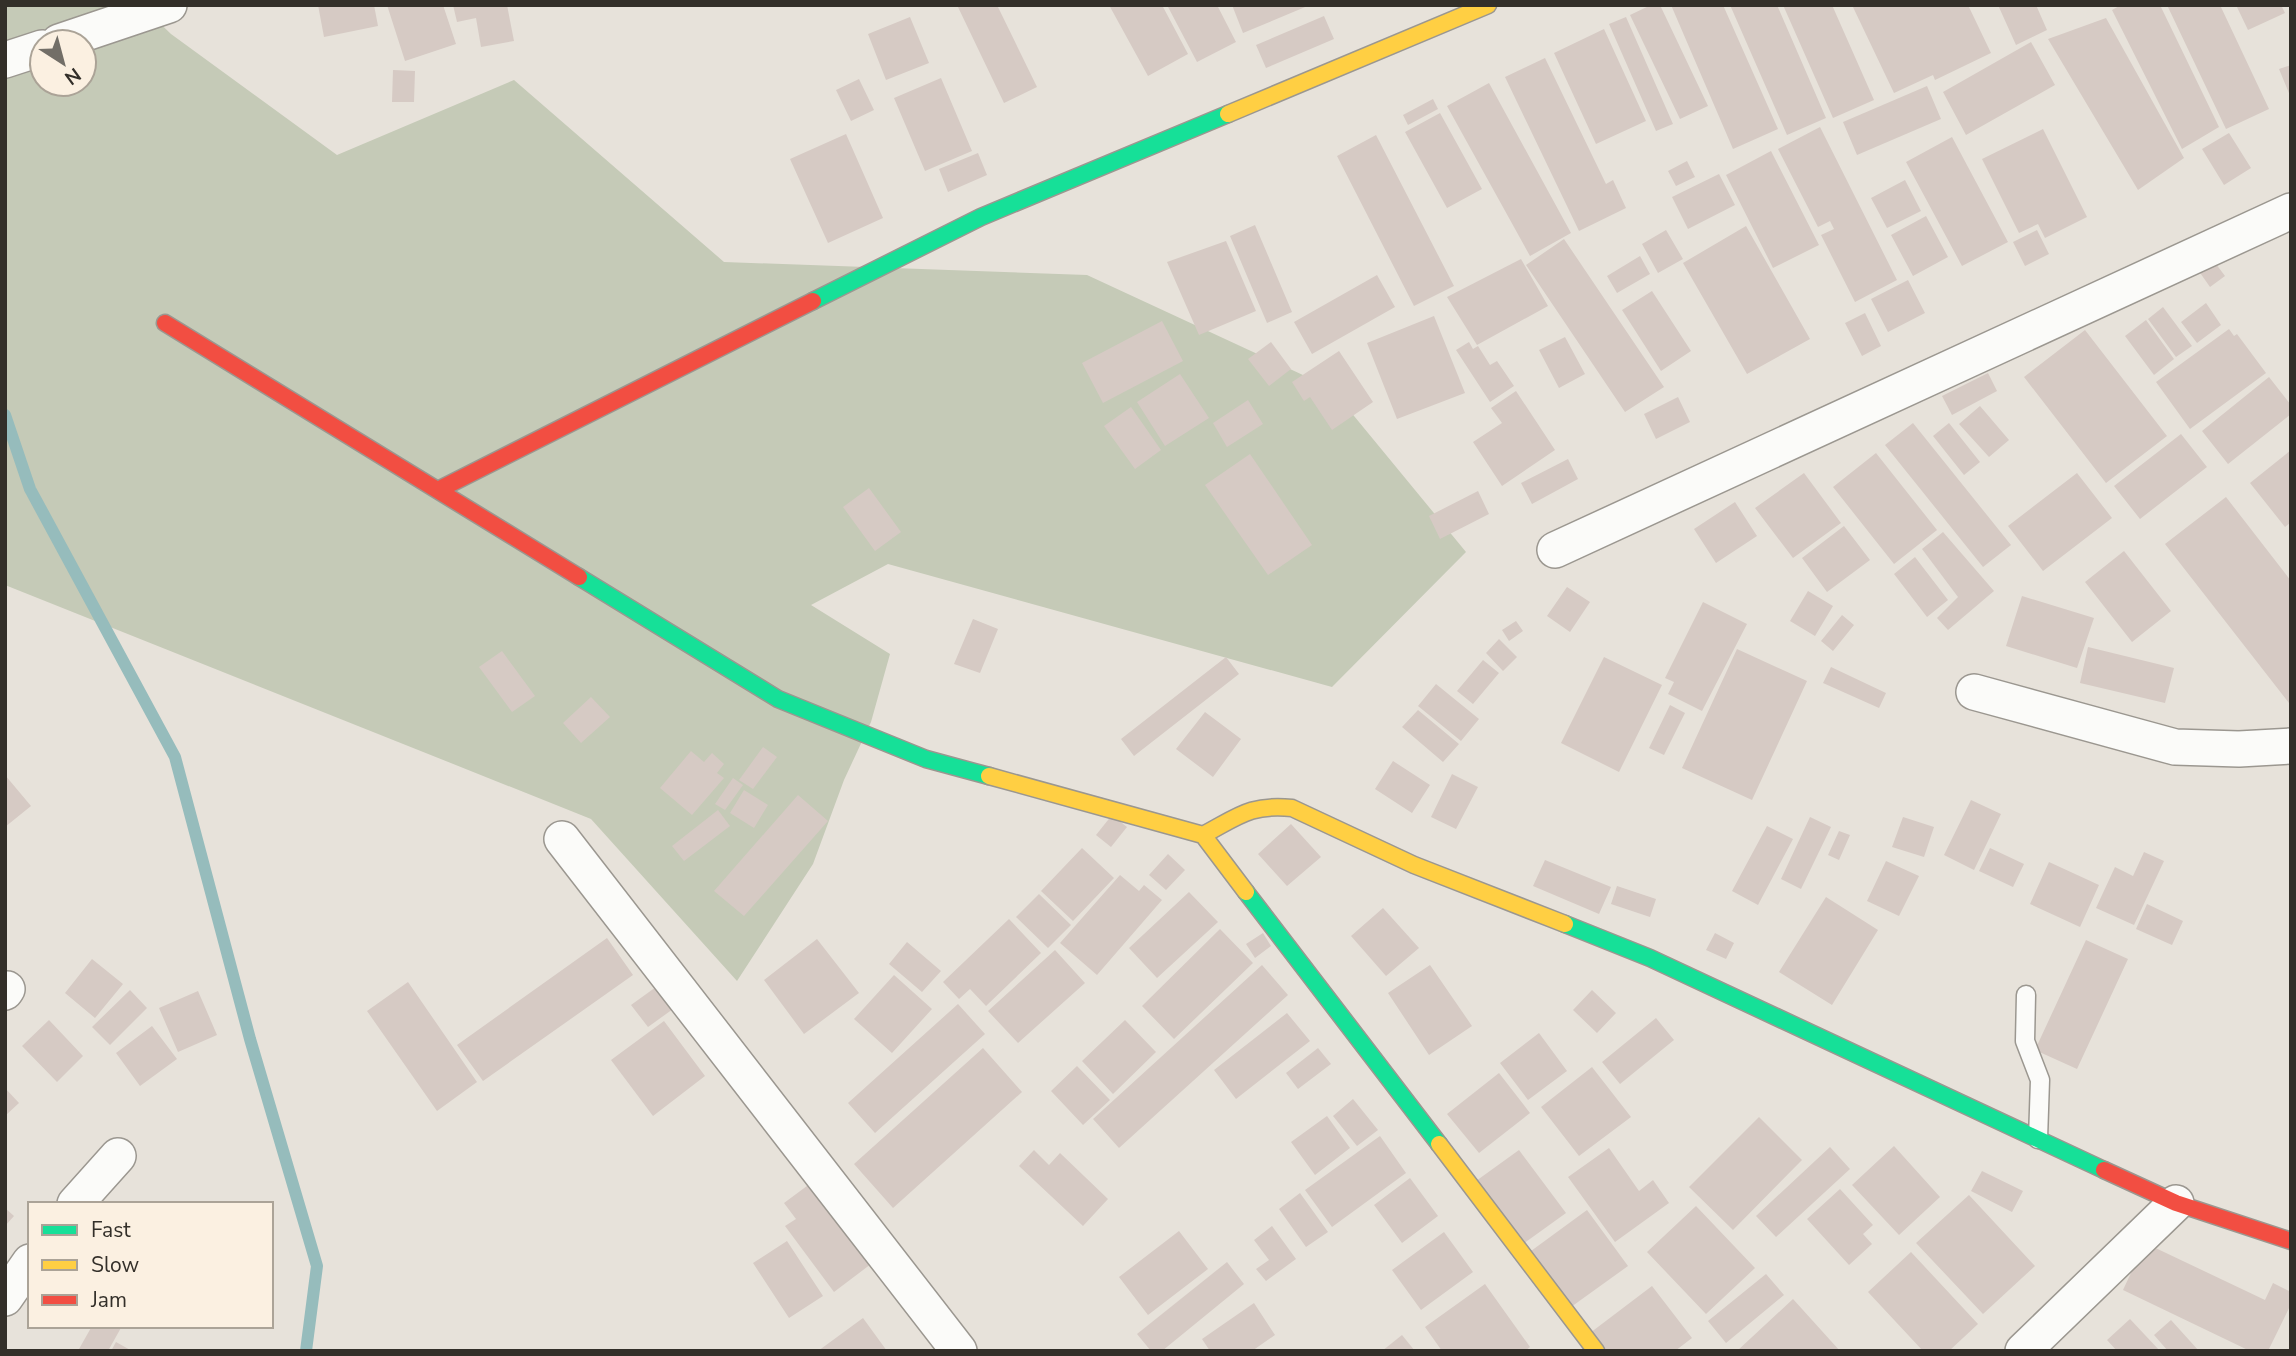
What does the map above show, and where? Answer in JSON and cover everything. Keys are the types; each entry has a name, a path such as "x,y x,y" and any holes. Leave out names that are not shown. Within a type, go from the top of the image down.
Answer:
{"street":[{"path":"98,29 169,5"},
{"path":"438,490 981,217 1488,5"},
{"path":"5,60 28,53"},
{"path":"1555,550 2291,211"},
{"path":"165,323 778,699 926,759 1203,835 1596,1351"},
{"path":"1974,692 2175,747 2239,749 2291,746"},
{"path":"1203,835 1251,808 1292,808 1414,865 1650,958 2176,1203 2291,1241"},
{"path":"562,839 959,1351"},
{"path":"77,1202 118,1156"},
{"path":"2023,1351 2176,1203"},
{"path":"5,1298 28,1265"}],"lane":[{"path":"2026,995 2025,1041 2040,1080 2038,1139"}],"green space":[{"path":"5,5 141,5 171,34 337,155 514,80 724,262 1087,275 1331,388 1466,552 1332,687 888,564 811,605 890,654 871,722 844,780 813,864 737,981 591,819 5,585"}],"building":[{"path":"318,5 374,5 378,26 324,37"},
{"path":"387,5 443,5 456,44 405,61"},
{"path":"453,5 507,5 514,41 481,47 476,18 457,22"},
{"path":"957,5 997,5 1037,87 1004,103"},
{"path":"1109,5 1162,5 1188,54 1148,76"},
{"path":"1167,5 1217,5 1236,42 1197,62"},
{"path":"1232,5 1310,5 1243,33"},
{"path":"1651,5 1660,5 1708,106 1680,119 1630,15"},
{"path":"1671,5 1723,5 1778,129 1733,149"},
{"path":"1730,5 1777,5 1826,118 1787,135"},
{"path":"1783,5 1832,5 1874,100 1833,118"},
{"path":"1852,5 1968,5 1991,53 1935,80 1933,75 1894,93"},
{"path":"1998,5 2036,5 2047,30 2016,45"},
{"path":"2121,5 2160,5 2219,127 2182,149 2112,10"},
{"path":"2167,5 2220,5 2269,109 2226,129"},
{"path":"2236,5 2281,5 2285,13 2248,30"},
{"path":"1324,16 1334,39 1266,68 1256,45"},
{"path":"910,17 929,63 886,80 868,34"},
{"path":"1626,17 1673,124 1656,131 1609,24"},
{"path":"2106,18 2184,158 2138,190 2048,39"},
{"path":"1604,29 1646,121 1596,144 1554,53"},
{"path":"2031,42 2055,85 1966,135 1943,92"},
{"path":"1545,58 1606,184 1613,180 1626,208 1579,231 1505,77"},
{"path":"2291,65 2291,98 2279,69"},
{"path":"393,70 415,71 414,102 392,102"},
{"path":"941,78 972,151 925,171 894,98"},
{"path":"859,79 874,110 851,121 836,90"},
{"path":"1489,83 1571,233 1530,256 1447,106"},
{"path":"1927,86 1941,119 1857,155 1843,122"},
{"path":"1433,99 1438,109 1408,125 1403,115"},
{"path":"1440,113 1482,189 1447,208 1405,132"},
{"path":"1820,127 1897,280 1855,302 1821,235 1834,229 1830,221 1818,227 1778,149"},
{"path":"2043,129 2087,217 2045,238 2038,224 2019,233 1982,159"},
{"path":"2229,133 2251,168 2224,185 2202,149"},
{"path":"846,134 883,218 828,243 790,159"},
{"path":"1376,135 1454,286 1414,306 1337,156"},
{"path":"1952,137 2008,242 1962,266 1906,162"},
{"path":"1771,151 1819,245 1773,268 1726,175"},
{"path":"978,153 987,175 948,192 939,169"},
{"path":"1687,161 1695,177 1676,186 1668,171"},
{"path":"1719,174 1735,205 1688,229 1672,197"},
{"path":"1905,180 1921,211 1887,228 1871,198"},
{"path":"1926,216 1948,257 1913,276 1891,235"},
{"path":"1255,225 1292,312 1267,323 1230,236"},
{"path":"1746,226 1810,339 1747,374 1683,263"},
{"path":"1666,230 1683,259 1658,273 1642,244"},
{"path":"2037,230 2049,254 2025,266 2013,242"},
{"path":"1564,239 1664,387 1625,412 1526,265"},
{"path":"1226,241 1256,311 1199,335 1167,262"},
{"path":"1640,256 1650,274 1617,293 1607,276"},
{"path":"2210,256 2225,276 2210,287 2196,267"},
{"path":"1521,259 1548,306 1477,345 1447,297"},
{"path":"1377,275 1395,307 1312,354 1294,322"},
{"path":"1908,280 1925,313 1888,332 1871,299"},
{"path":"1652,291 1691,351 1661,371 1622,310"},
{"path":"2206,303 2221,325 2197,343 2181,322"},
{"path":"2163,307 2192,346 2176,357 2148,319"},
{"path":"1865,313 1881,346 1862,356 1845,323"},
{"path":"1434,316 1465,393 1397,419 1367,343"},
{"path":"2146,320 2174,359 2154,375 2125,336"},
{"path":"1162,321 1183,361 1103,403 1082,363"},
{"path":"2229,329 2234,336 2237,334 2266,373 2190,429 2156,382"},
{"path":"2085,330 2167,436 2106,483 2024,377"},
{"path":"1565,337 1585,374 1559,388 1539,350"},
{"path":"1271,342 1291,369 1269,386 1248,359"},
{"path":"1469,342 1473,349 1478,346 1490,365 1497,361 1514,386 1490,402 1456,350"},
{"path":"1339,351 1373,402 1332,430 1310,397 1304,401 1292,382"},
{"path":"1988,373 1997,391 1952,415 1942,396"},
{"path":"1180,374 1209,418 1165,446 1137,402"},
{"path":"2269,377 2291,405 2291,414 2228,464 2202,431"},
{"path":"1516,391 1555,450 1502,486 1473,442 1502,423 1491,408"},
{"path":"1678,397 1690,422 1656,439 1644,414"},
{"path":"1248,400 1263,424 1227,447 1213,423"},
{"path":"1980,406 2009,440 1989,457 1959,424"},
{"path":"1131,407 1161,450 1135,469 1104,426"},
{"path":"1913,423 2011,545 1983,567 1885,445"},
{"path":"1949,423 1980,462 1964,475 1933,436"},
{"path":"2181,434 2207,467 2140,519 2114,486"},
{"path":"2291,450 2291,522 2285,527 2250,483"},
{"path":"1876,453 1937,530 1894,564 1833,487"},
{"path":"1250,454 1312,545 1268,575 1205,485"},
{"path":"1568,459 1578,479 1532,504 1521,483"},
{"path":"1804,473 1841,523 1793,558 1755,508"},
{"path":"2077,473 2112,518 2043,571 2008,526"},
{"path":"869,488 901,532 875,551 843,507"},
{"path":"1478,491 1489,514 1440,539 1429,516"},
{"path":"2226,497 2291,581 2289,703 2165,544"},
{"path":"1735,502 1757,536 1716,563 1694,529"},
{"path":"1844,526 1870,560 1827,592 1802,558"},
{"path":"1943,532 1994,591 1948,630 1937,618 1958,597 1922,549"},
{"path":"2124,551 2171,611 2132,642 2085,582"},
{"path":"1915,557 1948,600 1927,617 1894,574"},
{"path":"1567,587 1590,602 1570,632 1547,616"},
{"path":"1808,591 1833,606 1815,636 1790,621"},
{"path":"2022,596 2094,618 2077,668 2006,646"},
{"path":"1703,602 1747,624 1702,711 1668,694 1674,682 1665,678"},
{"path":"1842,615 1854,625 1833,651 1821,641"},
{"path":"973,619 998,629 980,673 954,664"},
{"path":"1516,621 1523,631 1509,641 1502,630"},
{"path":"1499,639 1517,657 1503,671 1486,653"},
{"path":"2088,647 2174,668 2165,703 2080,683"},
{"path":"1737,649 1807,681 1752,800 1682,768"},
{"path":"502,651 535,696 512,712 479,667"},
{"path":"1226,657 1239,674 1134,756 1121,739"},
{"path":"1604,657 1662,685 1619,772 1561,743"},
{"path":"1483,660 1499,673 1473,704 1457,691"},
{"path":"1831,667 1886,693 1879,708 1823,683"},
{"path":"1436,684 1479,719 1461,741 1418,706"},
{"path":"591,697 610,717 581,743 563,723"},
{"path":"1670,705 1685,713 1664,755 1649,748"},
{"path":"1418,710 1459,744 1443,762 1402,727"},
{"path":"1205,712 1241,739 1213,777 1176,749"},
{"path":"763,747 777,757 753,789 739,780"},
{"path":"691,751 704,762 712,753 724,764 717,773 724,778 692,815 660,788"},
{"path":"1393,761 1430,785 1412,813 1375,789"},
{"path":"1452,774 1478,787 1456,829 1431,817"},
{"path":"5,775 31,806 5,827"},
{"path":"733,778 743,785 725,810 715,804"},
{"path":"744,790 768,805 754,828 730,813"},
{"path":"798,795 828,821 744,916 714,891"},
{"path":"1971,800 2001,814 1974,870 1944,855"},
{"path":"718,810 730,826 684,861 672,846"},
{"path":"1112,815 1127,827 1111,847 1096,835"},
{"path":"1810,817 1831,827 1801,889 1781,879"},
{"path":"1903,817 1934,827 1924,857 1892,847"},
{"path":"1291,824 1321,857 1287,886 1258,854"},
{"path":"1767,826 1793,839 1758,905 1732,891"},
{"path":"1839,831 1850,835 1839,860 1828,855"},
{"path":"1082,848 1114,878 1073,921 1041,891"},
{"path":"1990,848 2024,864 2013,887 1979,871"},
{"path":"2144,852 2164,861 2134,925 2096,908 2115,867 2133,876"},
{"path":"1168,854 1185,870 1166,890 1149,875"},
{"path":"1545,860 1611,887 1599,914 1533,886"},
{"path":"1886,861 1919,876 1899,916 1867,901"},
{"path":"2049,862 2099,885 2080,927 2030,904"},
{"path":"1120,875 1139,891 1144,885 1162,900 1097,975 1060,943"},
{"path":"1617,886 1656,899 1650,917 1611,904"},
{"path":"1189,892 1218,922 1157,978 1129,948"},
{"path":"1039,894 1071,925 1048,948 1016,917"},
{"path":"1826,897 1878,930 1832,1005 1779,972"},
{"path":"2147,904 2183,921 2172,945 2136,929"},
{"path":"1383,908 1419,948 1386,976 1351,936"},
{"path":"1009,919 1041,953 986,1006 970,989 959,999 943,982"},
{"path":"1220,929 1253,963 1174,1039 1142,1006"},
{"path":"1263,933 1271,946 1255,958 1246,944"},
{"path":"1715,933 1734,943 1726,959 1706,950"},
{"path":"607,938 633,975 483,1081 457,1045"},
{"path":"817,939 859,993 804,1034 764,980"},
{"path":"2086,940 2128,959 2077,1069 2035,1050"},
{"path":"907,942 941,971 922,992 889,964"},
{"path":"1055,950 1085,983 1018,1043 988,1011"},
{"path":"92,959 123,984 95,1018 65,993"},
{"path":"1262,965 1288,995 1119,1148 1093,1119"},
{"path":"1430,965 1472,1026 1429,1055 1388,993"},
{"path":"894,975 932,1009 892,1053 854,1019"},
{"path":"408,982 477,1082 437,1111 367,1011"},
{"path":"656,987 673,1009 648,1027 631,1005"},
{"path":"130,990 147,1008 110,1045 92,1027"},
{"path":"1592,990 1616,1013 1597,1033 1573,1010"},
{"path":"198,991 217,1035 178,1052 159,1008"},
{"path":"958,1004 985,1034 875,1133 848,1103"},
{"path":"1287,1013 1310,1041 1236,1099 1214,1070"},
{"path":"1656,1018 1674,1040 1620,1084 1602,1062"},
{"path":"49,1020 83,1056 57,1082 22,1046"},
{"path":"1125,1020 1156,1052 1113,1094 1082,1061"},
{"path":"664,1021 705,1076 653,1116 611,1060"},
{"path":"152,1026 177,1059 140,1086 116,1053"},
{"path":"1539,1033 1567,1071 1528,1100 1500,1063"},
{"path":"983,1048 1022,1092 893,1208 854,1164"},
{"path":"1318,1048 1331,1064 1298,1089 1286,1073"},
{"path":"1077,1066 1110,1100 1083,1125 1051,1091"},
{"path":"1592,1067 1631,1117 1579,1156 1541,1107"},
{"path":"1499,1073 1530,1113 1479,1153 1447,1114"},
{"path":"5,1088 19,1103 5,1116"},
{"path":"1353,1099 1378,1130 1357,1146 1333,1116"},
{"path":"1327,1116 1350,1148 1315,1175 1291,1142"},
{"path":"1759,1117 1802,1160 1733,1230 1689,1187"},
{"path":"1380,1136 1406,1173 1332,1227 1305,1190"},
{"path":"1894,1146 1940,1197 1899,1235 1852,1185"},
{"path":"1830,1147 1850,1169 1776,1237 1756,1216"},
{"path":"1609,1148 1639,1191 1653,1180 1669,1203 1615,1242 1568,1177"},
{"path":"1034,1150 1049,1165 1060,1153 1108,1199 1083,1226 1019,1166"},
{"path":"1519,1150 1566,1213 1523,1244 1476,1181"},
{"path":"1982,1171 2023,1191 2012,1212 1971,1191"},
{"path":"1410,1178 1438,1216 1402,1243 1374,1205"},
{"path":"811,1183 871,1264 834,1292 785,1226 796,1219 784,1203"},
{"path":"1840,1189 1873,1225 1863,1234 1872,1244 1849,1265 1807,1219"},
{"path":"1300,1193 1328,1232 1306,1247 1279,1209"},
{"path":"1969,1195 2035,1266 1983,1314 1916,1243"},
{"path":"1696,1206 1755,1268 1706,1314 1647,1252"},
{"path":"5,1208 14,1216 5,1226"},
{"path":"1587,1210 1628,1266 1571,1307 1531,1251"},
{"path":"1272,1226 1296,1259 1266,1281 1256,1269 1269,1260 1254,1240"},
{"path":"1179,1231 1208,1269 1148,1315 1119,1277"},
{"path":"1444,1232 1473,1272 1421,1310 1392,1270"},
{"path":"787,1241 823,1296 789,1318 753,1263"},
{"path":"2145,1243 2265,1300 2273,1283 2291,1292 2291,1304 2268,1351 2250,1351 2123,1290"},
{"path":"1911,1252 1978,1324 1949,1351 1923,1351 1868,1292"},
{"path":"1227,1262 1244,1284 1162,1351 1151,1351 1137,1334"},
{"path":"1766,1274 1784,1295 1726,1343 1708,1321"},
{"path":"1485,1284 1530,1347 1525,1351 1442,1351 1425,1327"},
{"path":"1652,1286 1692,1338 1675,1351 1604,1351 1590,1333"},
{"path":"1793,1299 1840,1351 1737,1351"},
{"path":"1254,1303 1275,1335 1252,1351 1210,1351 1202,1339"},
{"path":"863,1318 887,1351 818,1351"},
{"path":"2130,1319 2160,1351 2117,1351 2107,1340"},
{"path":"2171,1320 2199,1351 2168,1351 2154,1335"},
{"path":"91,1328 121,1328 108,1351 79,1349"},
{"path":"1402,1335 1415,1351 1382,1351"},
{"path":"116,1342 132,1351 111,1351"}],"waterway":[{"path":"5,415 30,489 175,757 250,1039 317,1266 306,1351"}],"traffic: fast":[{"path":"813,301 981,217 1228,114"},
{"path":"579,577 778,699 926,759 989,776"},
{"path":"1246,892 1439,1144"},
{"path":"1565,924 1650,958 2104,1170"}],"traffic: slow":[{"path":"1228,114 1488,5"},
{"path":"989,776 1203,835 1246,892"},
{"path":"1203,835 1245,813 1265,808 1292,808 1414,865 1565,924"},
{"path":"1439,1144 1596,1351"}],"traffic: jam":[{"path":"438,490 813,301"},
{"path":"165,323 579,577"},
{"path":"2104,1170 2176,1203 2291,1241"}]}
